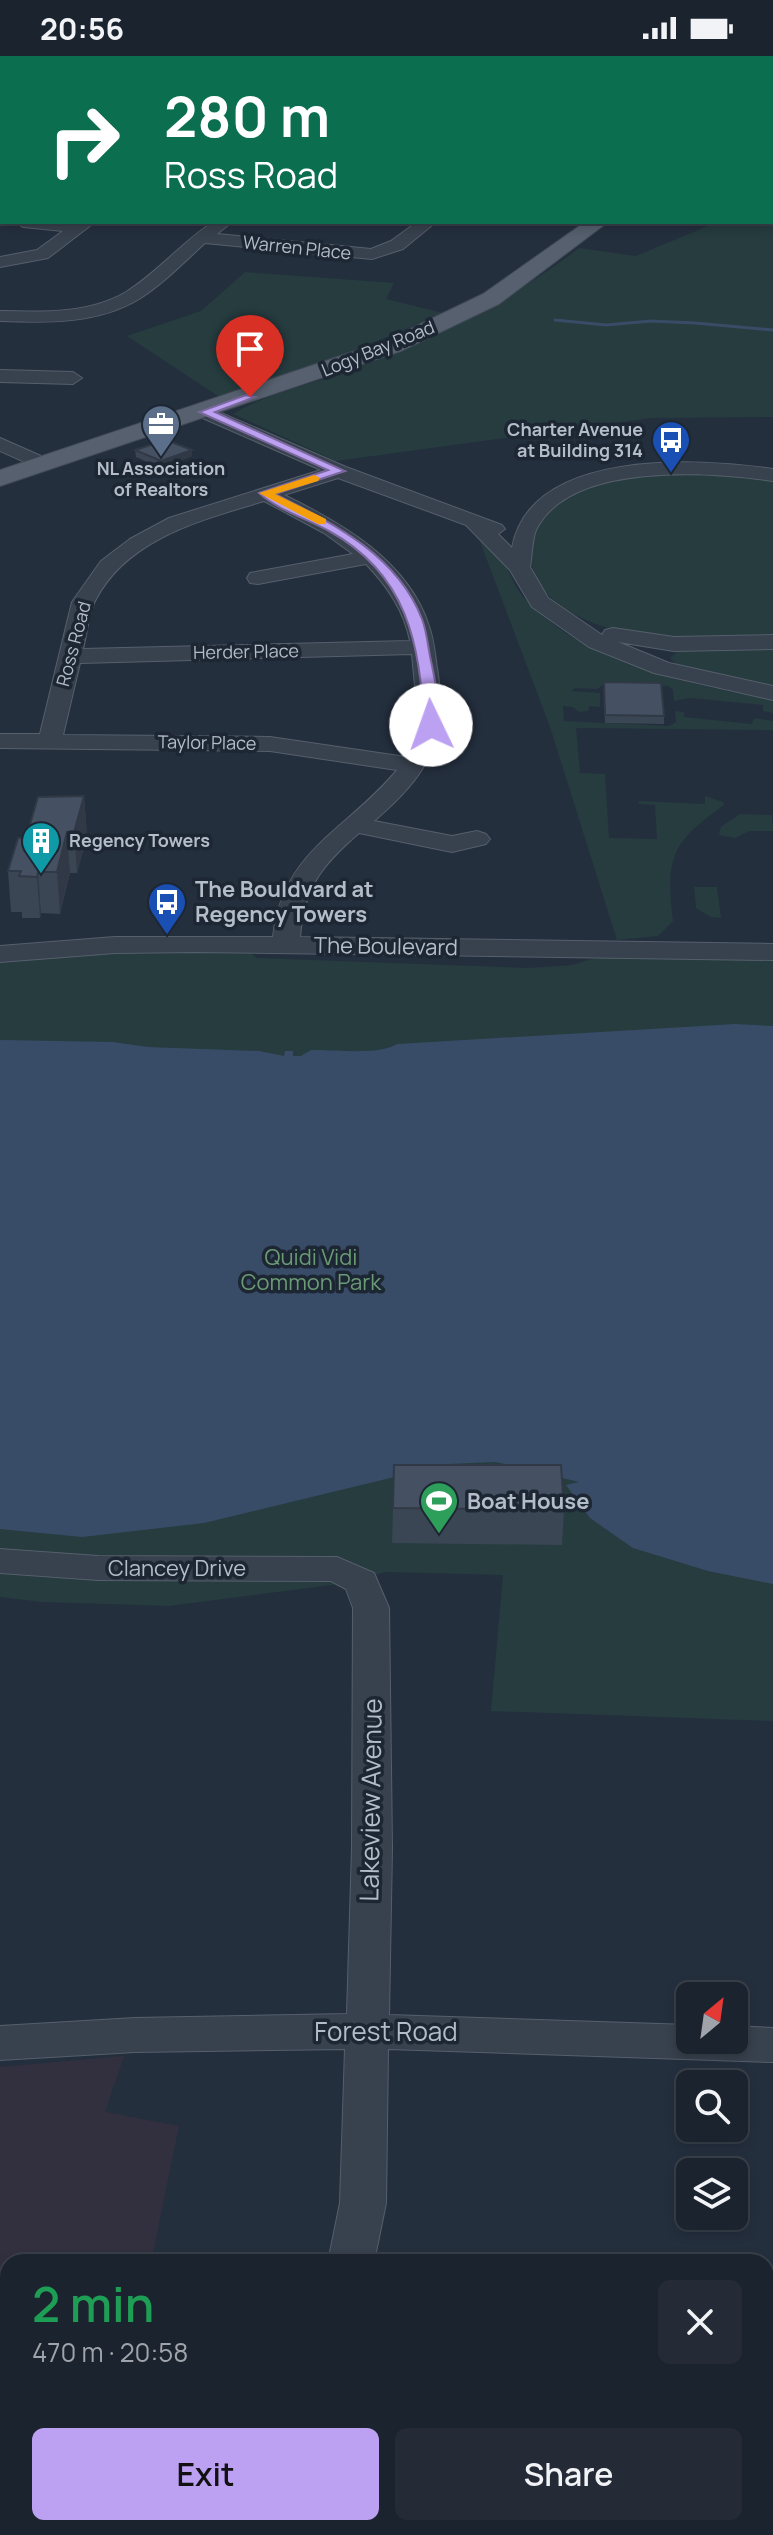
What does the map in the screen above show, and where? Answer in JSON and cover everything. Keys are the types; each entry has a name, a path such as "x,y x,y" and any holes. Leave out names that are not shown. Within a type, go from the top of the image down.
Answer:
{"main road":[{"name":"Logy Bay Road","path":"0,478 205,412 393,346 491,299 595,224"}],"street":[{"path":"63,224 83,225"},
{"path":"0,316 65,314 118,302 132,296 222,224"},
{"name":"Warren Place","path":"204,238 372,254 397,245 425,224"},
{"path":"0,262 42,254 83,225"},
{"path":"0,376 73,378"},
{"path":"205,412 339,471 474,522 518,558 540,602 565,622 619,653 662,668 773,693"},
{"path":"0,444 43,464"},
{"path":"474,522 532,516 564,491 631,472 699,468 771,473"},
{"name":"Ross Road","path":"50,741 83,602 100,576 120,555 176,522 339,471"},
{"path":"264,493 337,530 371,557 394,582 415,619 429,683 431,725 413,765 385,797 320,853 299,883 288,911 286,945"},
{"path":"518,558 532,516"},
{"path":"258,578 371,557"},
{"path":"565,622 624,637 674,644 773,642"},
{"path":"662,668 657,656 674,644"},
{"name":"Herder Place","path":"70,656 422,647"},
{"name":"Taylor Place","path":"0,741 270,744 413,765"},
{"path":"352,824 452,844 477,839"},
{"name":"The Boulevard","path":"0,954 159,944 773,952"},
{"name":"Clancey Drive","path":"0,1561 171,1570 318,1567 353,1576"},
{"name":"Lakeview Avenue","path":"353,1576 361,1582 371,1608 372,1848 363,2203 353,2254"},
{"name":"Forest Road","path":"0,2043 135,2035 367,2031 773,2045"}],"shaded area":[{"path":"124,2056 105,2112 179,2126 153,2254 0,2254 0,2067"}],"green space":[{"path":"712,224 773,224 773,417 652,418 336,461 233,414 259,401 348,371 439,333 525,286 579,248 636,256"},
{"path":"245,272 394,283 386,299 443,313 345,355 221,398 127,336 201,311"},
{"path":"696,472 773,480 773,637 655,637 608,628 568,611 539,583 532,565 532,537 544,516 563,500 588,488 617,481"},
{"path":"476,531 501,559 526,600 551,623 580,641 641,668 773,700 773,713 763,711 763,705 690,698 674,701 673,690 668,686 605,684 597,689 575,688 571,691 600,693 600,707 590,706 588,711 579,712 573,707 563,706 564,721 669,726 676,722 675,711 684,712 684,717 752,724 754,718 773,721 773,730 576,728 580,773 605,774 609,838 657,839 655,805 639,804 639,801 705,804 705,796 723,802 724,805 693,830 676,853 670,881 673,921 658,936 617,940 550,727"},
{"path":"773,647 773,686 676,664 670,658 678,651"},
{"path":"740,814 772,815 773,831 749,831 735,838 719,835 721,827"},
{"path":"694,887 717,887 721,918 711,917 696,908"},
{"name":"Quidi Vidi Common Park","path":"247,951 257,958 529,968 572,965 598,957 773,959 773,1721 491,1711 503,1575 385,1572 346,1583 169,1606 42,1602 0,1597 0,961 107,953"}],"water":[{"name":"Quidi Vidi Common Park","path":"735,1024 773,1026 773,1584 708,1571 633,1548 590,1518 566,1485 579,1482 496,1462 448,1464 204,1523 82,1537 0,1529 0,1040 113,1042 148,1047 259,1051 284,1056 285,1051 293,1051 293,1056 301,1056 311,1050 368,1051 397,1044"}],"building":[{"path":"166,440 192,450 161,461 135,450"},
{"path":"604,682 661,683 664,716 605,715"},
{"path":"84,796 74,832 67,832 57,872 38,872 37,877 19,876 21,871 8,871 18,838 26,838 38,797"},
{"path":"394,1465 561,1465 564,1510 393,1508"}],"waterway":[{"path":"555,320 606,325 651,321 695,323 773,330"}],"slow traffic":[{"path":"314,478 264,493 322,522"}],"place":[{"name":"NL Association of Realtors","path":"161,458"},
{"name":"Charter Avenue at Building 314","path":"671,474"},
{"name":"Regency Towers","path":"41,875"},
{"name":"The Bouldvard at Regency Towers","path":"167,936"},
{"name":"Boat House","path":"439,1535"}],"route":[{"path":"250,397 205,412 339,471 264,493 337,530 371,557 394,582 415,619 429,683 431,725"}]}
